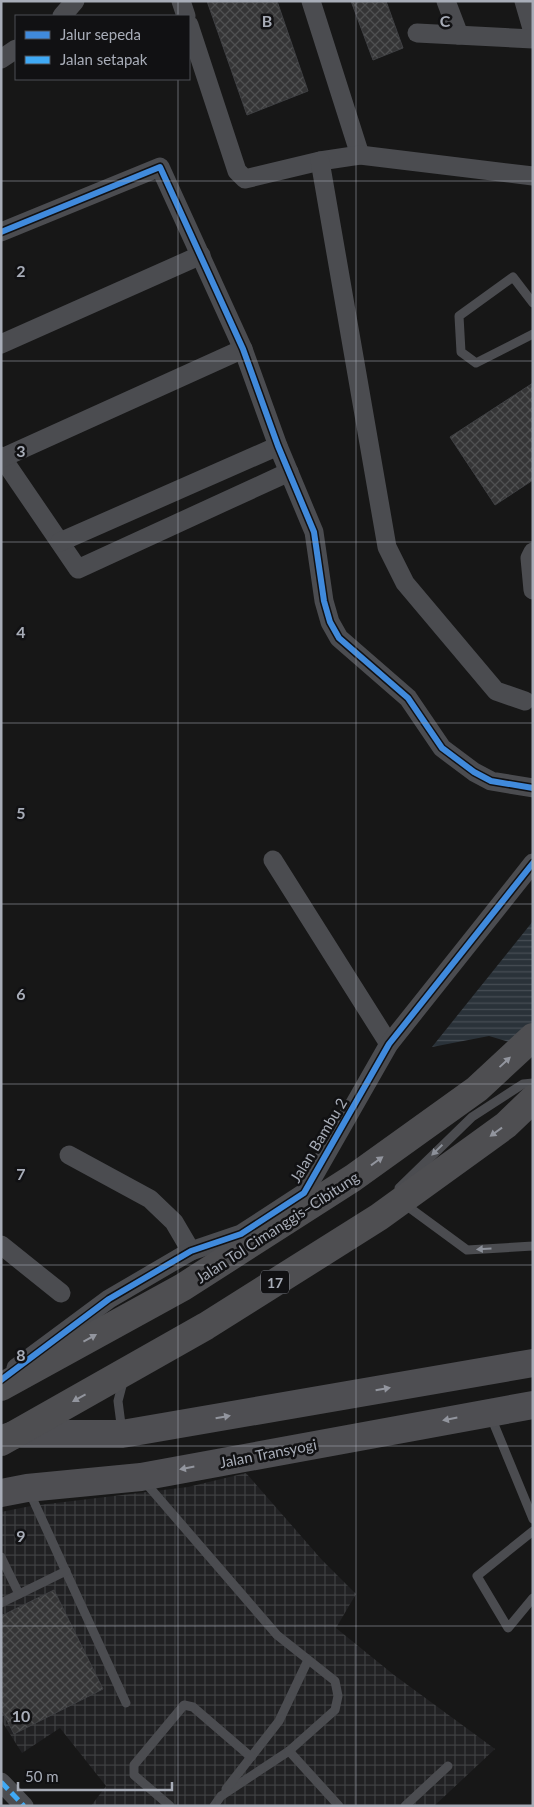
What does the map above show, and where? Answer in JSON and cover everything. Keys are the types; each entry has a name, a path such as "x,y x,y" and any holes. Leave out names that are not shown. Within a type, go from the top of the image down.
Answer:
{"highway":[{"name":"Jalan Tol Cimanggis–Cibitung","path":"1,1387 183,1287 353,1178 477,1089 533,1037"},
{"name":"17","path":"1,1440 206,1326 379,1217 506,1125 533,1099"},
{"path":"1,1440 18,1434 122,1434 523,1361"},
{"name":"Jalan Transyogi","path":"1,1493 27,1488 141,1477 533,1405"}],"street":[{"path":"63,15 75,1"},
{"path":"181,1 186,15"},
{"path":"311,1 360,155"},
{"path":"446,1 459,35"},
{"path":"524,1 533,32"},
{"path":"190,27 240,176 245,179 320,161 360,155 533,176"},
{"path":"416,33 533,39"},
{"path":"1,59 15,50"},
{"path":"320,161 387,547 405,583 496,691 525,702"},
{"path":"1,232 160,167 243,349 278,446 314,532 324,602 330,622 339,638 408,698 442,748 474,772 491,781 533,788"},
{"path":"1,344 201,256"},
{"path":"243,349 2,457 78,569 289,472"},
{"path":"60,542 278,446"},
{"path":"533,552 530,558 533,590"},
{"path":"273,860 389,1044"},
{"name":"Jalan Bambu 2","path":"1,1380 109,1299 191,1251 241,1234 304,1193 389,1044 533,863"},
{"path":"69,1154 150,1199 174,1222 191,1251"},
{"path":"1,1246 61,1293"},
{"path":"1,1782 24,1806"}],"lane":[{"path":"533,303 513,277 459,316 461,352 476,363 533,334"},
{"path":"122,1434 118,1401 127,1370 154,1344 273,1280 375,1211 472,1116 523,1084 533,1082"},
{"path":"392,1195 467,1250 533,1246"},
{"path":"489,1412 533,1519"},
{"path":"141,1477 277,1635 335,1681 337,1703 335,1710 289,1751 221,1796"},
{"path":"27,1488 126,1703"},
{"path":"533,1531 477,1576 508,1628 533,1598"},
{"path":"1,1557 19,1594"},
{"path":"1,1603 66,1571"},
{"path":"214,1806 279,1721 308,1660"},
{"path":"170,1806 134,1775 134,1765 184,1705 193,1708 251,1757"},
{"path":"289,1751 339,1806"},
{"path":"405,1806 448,1766"}],"shaded area":[{"path":"533,921 533,1049 489,1036 432,1047"},
{"path":"246,1473 322,1560 356,1594 336,1628 394,1675 495,1749 434,1806 91,1806 106,1786 60,1728 22,1753 1,1720 1,1512 31,1506 188,1487"}],"building":[{"path":"207,1 277,1 308,91 247,115"},
{"path":"351,1 386,1 403,48 373,60"},
{"path":"533,383 533,480 495,505 450,437"},
{"path":"54,1590 103,1689 14,1734 1,1709 1,1616"}],"marked path":[{"path":"1,1782 24,1806"}],"cycle path":[{"path":"1,232 160,167 243,349 278,446 314,532 324,601 330,622 339,638 408,698 442,748 474,772 491,781 533,788"},
{"path":"1,1380 109,1299 191,1251 241,1234 304,1193 389,1044 533,863"}]}
